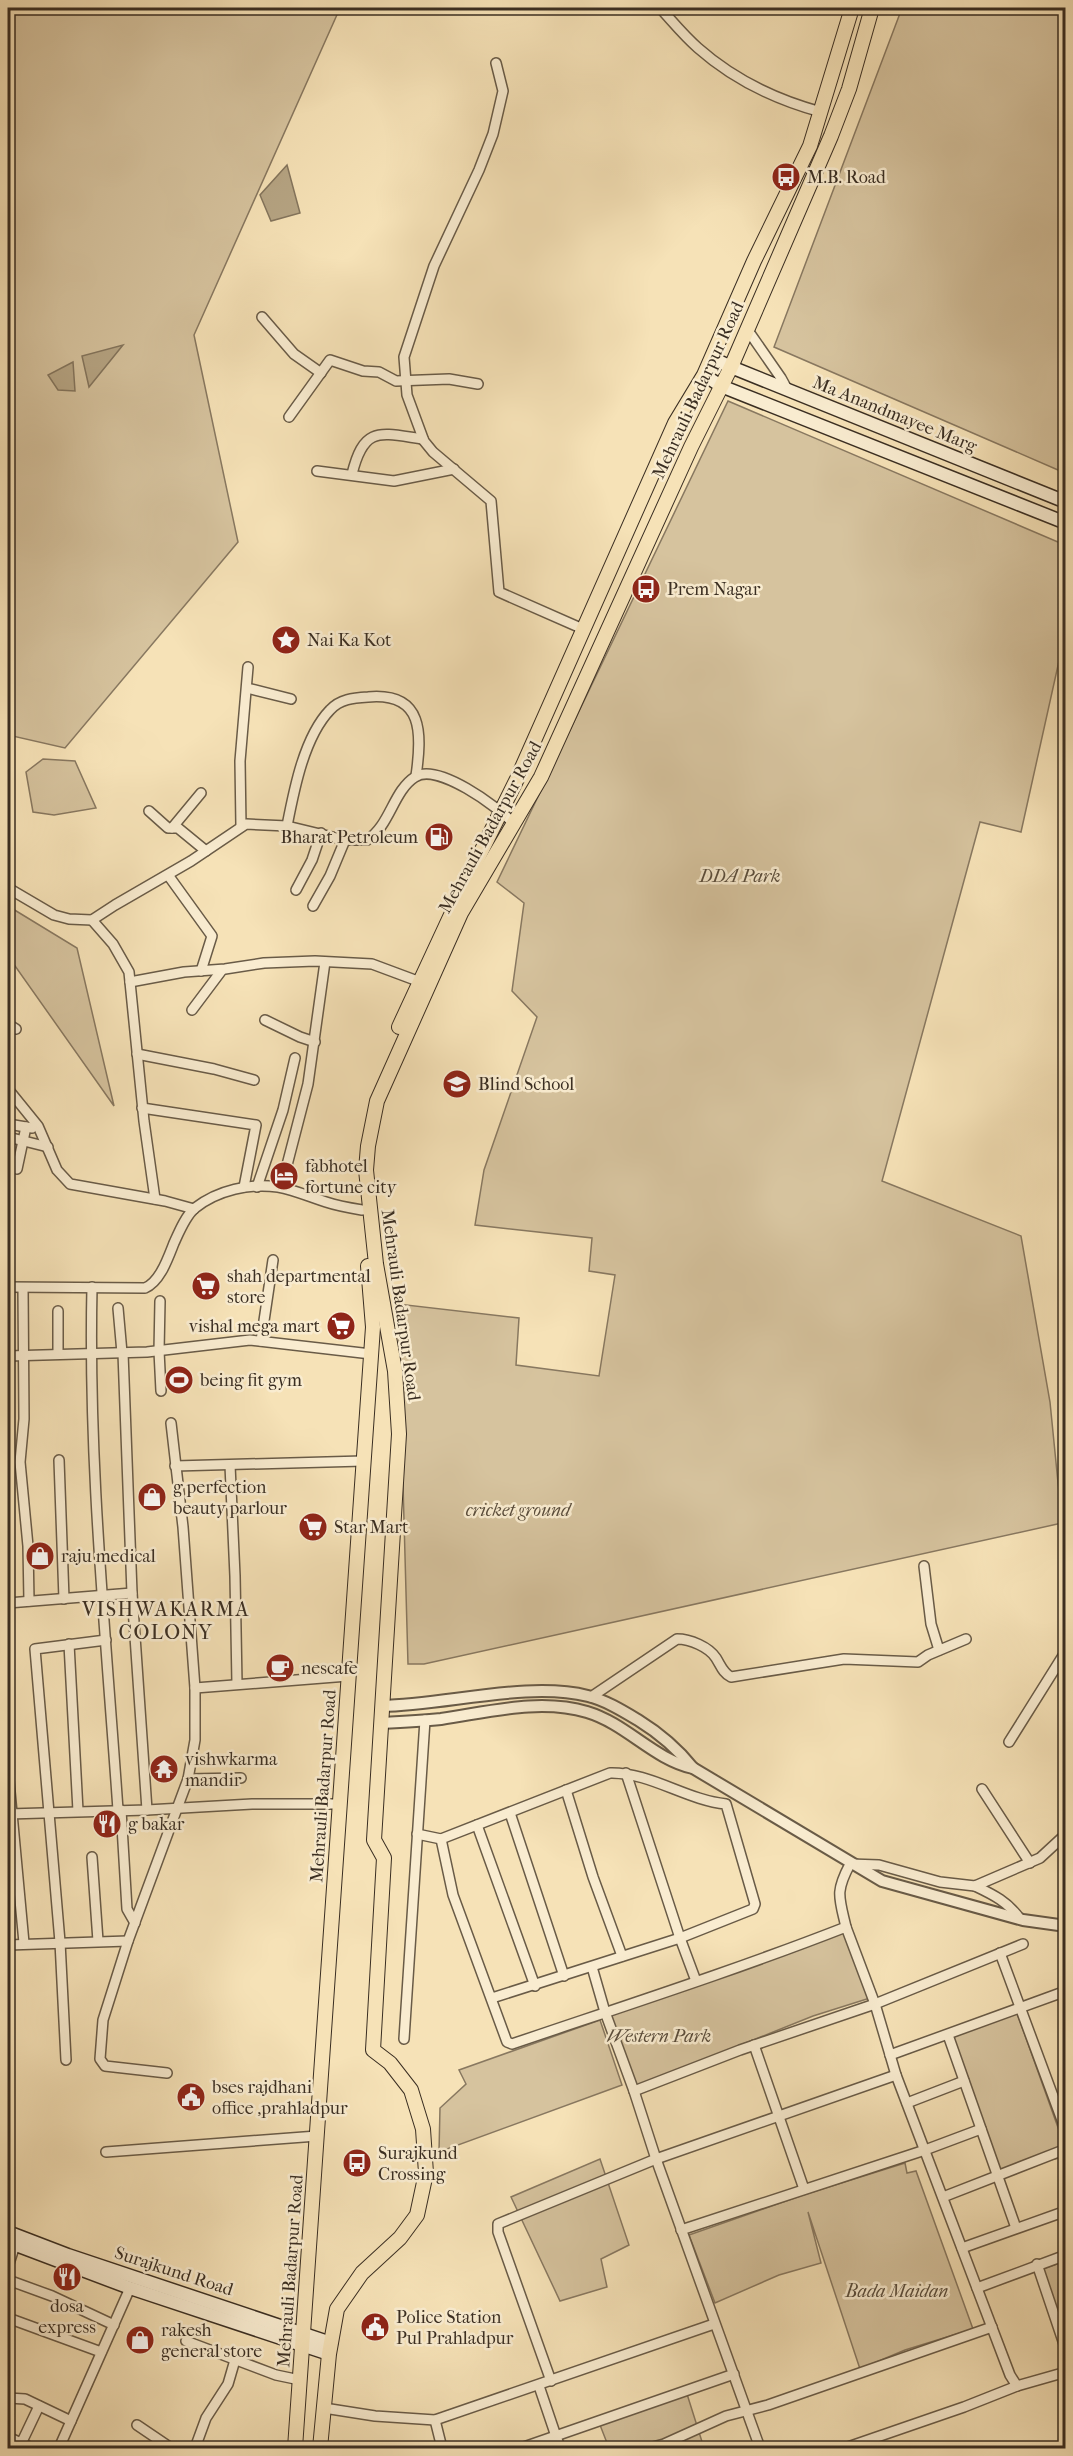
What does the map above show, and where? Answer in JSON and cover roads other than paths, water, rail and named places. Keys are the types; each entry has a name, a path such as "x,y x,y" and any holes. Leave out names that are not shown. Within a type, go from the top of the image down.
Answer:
{"main road":[{"name":"Mehrauli Badarpur Road","path":"295,2448 373,1327 373,1304 362,1210 358,1149 364,1119 374,1084 521,771 675,423 704,375 754,261 810,146 852,8"},
{"name":"Mehrauli Badarpur Road","path":"320,2448 330,2348 337,2309 362,2273 400,2238 417,2215 426,2173 423,2129 411,2090 390,2063 373,2050 384,1858 374,1840 399,1434 395,1371 366,1170 368,1146 377,1101 423,983 461,913 541,777 691,447 731,367 831,136 849,89 872,8"},
{"name":"Ma Anandmayee Marg","path":"712,358 1065,502"},
{"path":"704,375 721,386 1065,523"},
{"path":"373,1327 387,1326"},
{"name":"Surajkund Road","path":"8,2232 303,2340"},
{"name":"Surajkund Road","path":"11,2243 130,2288 330,2348"}],"street":[{"path":"660,8 697,47 734,75 795,105 821,112"},
{"path":"496,63 503,91 496,123 480,170 426,288 406,345 404,357 407,395 423,439 433,452 491,501 499,592 583,629"},
{"path":"261,317 294,354 321,373"},
{"path":"747,329 787,390"},
{"path":"289,417 330,360 363,371 379,372 396,381 449,379 478,384"},
{"path":"352,474 357,453 375,435 423,439"},
{"path":"317,471 394,481 454,469"},
{"path":"241,826 240,761 248,667"},
{"path":"246,688 291,699"},
{"path":"8,888 54,915 69,919 92,920 168,875 241,826 250,824 287,826 345,840 361,841 371,837 416,776 421,745 420,730 408,706 399,699 389,696 344,700 329,711 308,746 287,826"},
{"path":"416,776 422,774 442,777 477,794 501,811 513,823"},
{"path":"172,828 201,793"},
{"path":"149,811 168,828 178,828 206,851"},
{"path":"296,890 312,860 321,833"},
{"path":"313,906 330,876 345,840"},
{"path":"168,875 212,936 201,971"},
{"path":"92,920 121,957 129,972 142,1108 155,1199"},
{"path":"130,982 287,961 372,964 423,983"},
{"path":"287,1165 306,1099 325,962"},
{"path":"192,1010 222,970"},
{"path":"265,1020 315,1042"},
{"path":"137,1054 214,1069 254,1080"},
{"path":"257,1187 283,1110 295,1058"},
{"path":"8,1089 40,1130 57,1170 70,1184 155,1199 194,1209"},
{"path":"142,1108 256,1125 244,1187"},
{"path":"8,1124 40,1130"},
{"path":"17,1169 26,1127"},
{"path":"8,1140 24,1141 48,1148"},
{"path":"8,1287 145,1288 150,1286 167,1260 179,1231 194,1209 216,1195 244,1187 276,1187 362,1210"},
{"path":"261,1341 273,1260"},
{"path":"92,1287 90,1353 102,1596 127,1909 135,1923"},
{"path":"23,1288 24,1419 20,1462 28,1546 29,1601"},
{"path":"160,1301 161,1391"},
{"path":"118,1308 132,1593 147,1810"},
{"path":"58,1311 58,1354"},
{"path":"8,1356 159,1351 243,1340 371,1353"},
{"path":"167,2073 105,2066 100,2059 102,2020 128,1941 188,1779 195,1740 195,1688 183,1527 171,1423"},
{"path":"59,1460 64,1599"},
{"path":"175,1466 363,1461"},
{"path":"230,1465 237,1684"},
{"path":"924,1566 932,1624 939,1650"},
{"path":"8,1603 132,1593"},
{"path":"591,1697 677,1639 683,1639 707,1649 727,1676 731,1677 837,1659 918,1662 966,1639"},
{"path":"66,2060 60,1942 35,1649 106,1640"},
{"path":"69,1644 78,1811"},
{"path":"1009,1742 1065,1651"},
{"path":"195,1688 348,1676"},
{"path":"382,1706 418,1705 542,1691 591,1697 627,1713 645,1725 675,1748 693,1768"},
{"path":"381,1723 425,1720 507,1708 548,1706 588,1712 617,1724 666,1758 693,1768 850,1864 882,1881 897,1887 1020,1919 1065,1926"},
{"path":"404,2039 425,1720"},
{"path":"8,1770 9,1814 24,1943"},
{"path":"417,1834 441,1839 610,1773 626,1773 706,1802 726,1804 755,1906 680,1938 492,1998"},
{"path":"626,1773 696,1981"},
{"path":"188,1779 241,1778"},
{"path":"982,1789 1030,1863"},
{"path":"566,1790 593,1877 622,1956"},
{"path":"9,1814 252,1804 339,1804"},
{"path":"510,1813 564,1976"},
{"path":"477,1825 535,1986"},
{"path":"975,1886 1030,1863 1052,1848 1065,1833"},
{"path":"441,1839 453,1895 510,2044 773,1955 846,1927"},
{"path":"92,1857 98,1941"},
{"path":"850,1864 879,1865 940,1882 975,1886 999,1897 1020,1919"},
{"path":"850,1864 840,1883 839,1891 846,1927 874,2004 896,2075 1010,2375 1017,2386"},
{"path":"8,1945 128,1941"},
{"path":"634,2091 754,2045 874,2004 1023,1944"},
{"path":"1000,1953 1065,2131"},
{"path":"592,1967 605,2012 656,2159 760,2448"},
{"path":"890,2055 1065,1991"},
{"path":"948,2035 1016,2228"},
{"path":"754,2045 804,2189"},
{"path":"551,2381 498,2232 498,2224 656,2159 896,2075"},
{"path":"907,2103 964,2081"},
{"path":"681,2230 925,2150 981,2129"},
{"path":"106,2152 317,2136"},
{"path":"943,2197 1065,2149"},
{"path":"962,2248 1065,2211"},
{"path":"8,2267 11,2243"},
{"path":"977,2288 1065,2254"},
{"path":"1037,2264 1065,2350"},
{"path":"8,2280 52,2296 114,2325"},
{"path":"58,2448 130,2288"},
{"path":"8,2318 101,2352"},
{"path":"324,2408 375,2416 435,2420 714,2324"},
{"path":"649,2448 664,2444 715,2420 992,2327"},
{"path":"186,2342 281,2377 300,2380"},
{"path":"195,2448 206,2418 228,2384 235,2360"},
{"path":"845,2448 1017,2386 1065,2372"},
{"path":"520,2448 734,2374"},
{"path":"538,2386 560,2448"},
{"path":"8,2399 25,2399 71,2421"},
{"path":"20,2446 39,2406"},
{"path":"435,2420 442,2448"},
{"path":"137,2425 171,2448"},
{"path":"8,2437 20,2446 32,2448"}],"place":[{"name":"M.B. Road","path":"786,177"},
{"name":"Prem Nagar","path":"646,589"},
{"name":"Nai Ka Kot","path":"286,640"},
{"name":"Bharat Petroleum","path":"439,837"},
{"name":"Blind School","path":"457,1084"},
{"name":"fabhotel fortune city","path":"284,1176"},
{"name":"shah departmental store","path":"206,1286"},
{"name":"vishal mega mart","path":"341,1326"},
{"name":"being fit gym","path":"179,1380"},
{"name":"g perfection beauty parlour","path":"152,1497"},
{"name":"Star Mart","path":"313,1527"},
{"name":"raju medical","path":"40,1556"},
{"name":"nescafe","path":"280,1668"},
{"name":"vishwkarma mandir","path":"164,1769"},
{"name":"g bakar","path":"107,1824"},
{"name":"bses rajdhani office ,prahladpur","path":"191,2097"},
{"name":"Surajkund Crossing","path":"357,2163"},
{"name":"dosa express","path":"67,2277"},
{"name":"Police Station Pul Prahladpur","path":"375,2327"},
{"name":"rakesh general store","path":"140,2340"}],"district":[{"name":"VISHWAKARMA COLONY","path":"166,1620"}],"park label":[{"name":"DDA Park","path":"740,876"},
{"name":"cricket ground","path":"518,1510"},
{"name":"Western Park","path":"659,2036"},
{"name":"Bada Maidan","path":"897,2291"}]}
